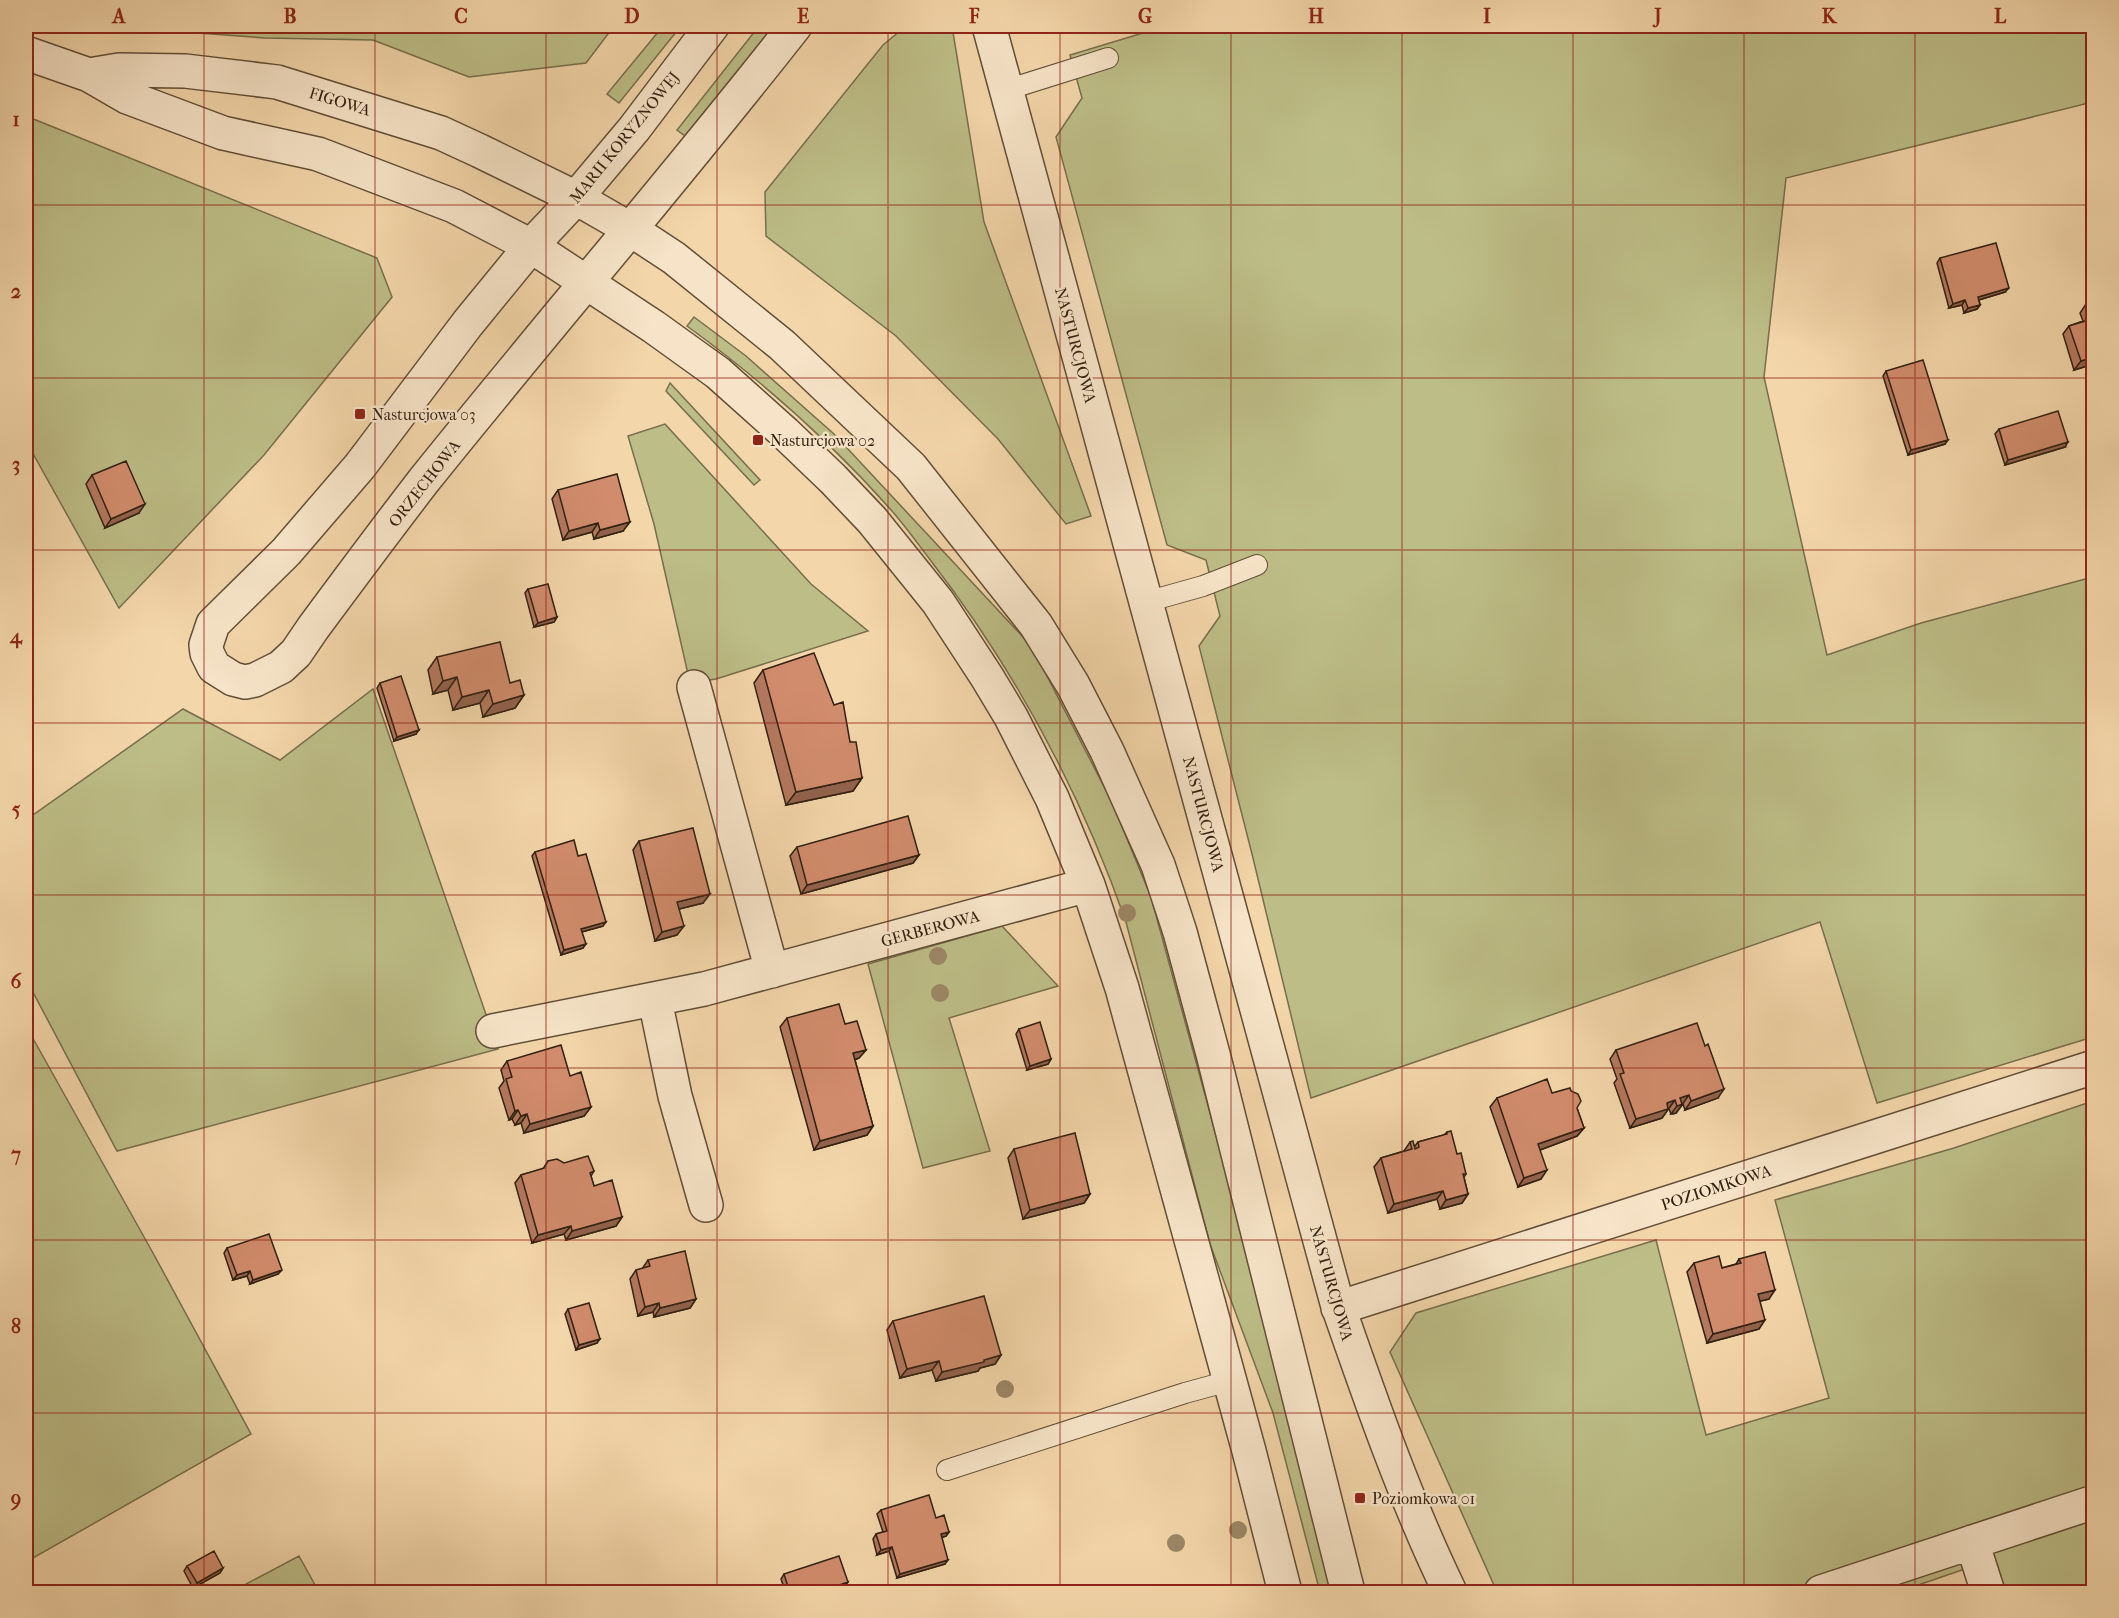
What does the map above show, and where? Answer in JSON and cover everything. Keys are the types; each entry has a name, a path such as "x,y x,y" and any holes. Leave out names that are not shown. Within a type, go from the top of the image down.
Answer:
{"street":[{"name":"MARII KORYZNOWEJ","path":"531,246 576,198 634,129 712,26"},
{"path":"630,229 710,135 795,26"},
{"name":"NASTURCJOWA","path":"989,26 1338,1308 1351,1349 1396,1465 1450,1593"},
{"name":"FIGOWA","path":"26,53 89,75 127,97 223,133 318,154 454,206 531,246 660,331 718,373 833,479 872,520 938,602 1011,717 1052,798 1088,885 1122,988 1285,1593"},
{"name":"FIGOWA","path":"89,75 119,70 185,71 277,82 441,133 576,198 674,258 782,345 911,467 1036,624 1073,685 1107,751 1158,865 1180,932 1348,1593"},
{"name":"ORZECHOWA","path":"531,246 468,322 360,466 286,552 213,624 206,645 214,667 233,679 245,682 255,680 281,667 296,653 425,480 630,229"},
{"path":"694,687 772,971"},
{"name":"GERBEROWA","path":"493,1031 656,1000 772,971 1088,885"},
{"path":"656,1000 675,1096 706,1205"},
{"name":"POZIOMKOWA","path":"1338,1308 2094,1067"},
{"path":"1821,1593 2094,1502"},
{"path":"1972,1542 1988,1593"}],"lane":[{"path":"1006,90 1108,58"},
{"path":"1146,602 1203,586 1257,565"},
{"path":"947,1470 1229,1381"}],"green space":[{"path":"124,26 614,26 586,63 469,77 373,40 265,38"},
{"path":"663,26 681,26 619,103 607,94"},
{"path":"759,26 774,26 685,136 677,130"},
{"path":"906,26 952,26 984,222 1091,516 1066,524 998,439 896,336 766,236 765,192 883,45"},
{"path":"1166,26 2093,26 2093,102 1786,178 1764,377 1827,655 1921,623 2093,577 2093,1037 1877,1103 1820,922 1311,1098 1199,646 1220,616 1206,560 1167,545 1056,137 1082,98 1070,55"},
{"path":"26,116 377,258 392,297 264,455 119,608 26,441"},
{"path":"694,317 746,356 834,434 1023,637 1033,649 1111,800 1151,897 1225,1168 1332,1592 1320,1592 1273,1413 1210,1244 1126,922 1108,873 1066,779 1018,689 991,645 902,523 869,485 820,436 742,368 687,326"},
{"path":"670,383 760,480 754,485 666,391"},
{"path":"665,424 811,584 868,631 716,679 690,683 654,524 628,436"},
{"path":"373,689 498,1049 117,1151 26,979 26,820 183,709 280,760"},
{"path":"1002,926 1058,986 949,1018 990,1151 923,1168 868,964"},
{"path":"26,1026 251,1434 26,1562"},
{"path":"2093,1101 2093,1592 2006,1592 1994,1559 1898,1592 1497,1592 1390,1352 1416,1313 1656,1240 1706,1435 1829,1398 1775,1200 1954,1148"},
{"path":"299,1556 319,1592 231,1592"}],"building":[{"path":"1996,243 2009,288 1978,297 1980,305 1968,308 1965,300 1953,304 1940,258"},
{"path":"2094,302 2094,357 2081,361 2069,326 2092,319 2086,304"},
{"path":"1923,360 1948,440 1911,450 1886,371"},
{"path":"2058,411 2068,442 2008,460 1999,429"},
{"path":"126,461 145,504 111,519 92,475"},
{"path":"617,474 630,522 600,530 598,523 569,531 558,490"},
{"path":"548,584 557,617 538,623 528,589"},
{"path":"500,642 510,683 520,680 524,695 493,704 489,690 462,697 457,677 443,681 437,657"},
{"path":"814,653 834,705 843,702 850,742 856,742 862,778 796,792 763,670"},
{"path":"401,676 419,730 397,737 380,683"},
{"path":"908,816 919,855 807,885 797,847"},
{"path":"693,828 710,894 677,902 684,926 662,932 639,841"},
{"path":"574,840 578,856 586,854 606,922 581,929 586,944 564,950 535,852"},
{"path":"839,1004 845,1024 857,1021 866,1050 853,1053 873,1126 820,1141 787,1018"},
{"path":"1040,1022 1051,1059 1030,1066 1019,1029"},
{"path":"1697,1023 1705,1046 1708,1044 1724,1089 1691,1101 1689,1095 1680,1098 1682,1104 1680,1105 1677,1106 1675,1100 1667,1103 1668,1109 1636,1119 1620,1074 1624,1073 1616,1050"},
{"path":"561,1045 570,1076 581,1072 591,1107 530,1124 527,1114 521,1116 518,1110 515,1111 506,1079 512,1077 507,1061"},
{"path":"1547,1079 1552,1093 1570,1088 1578,1094 1581,1101 1577,1108 1584,1128 1538,1144 1547,1170 1524,1178 1497,1098"},
{"path":"1451,1131 1457,1154 1461,1153 1468,1194 1446,1200 1443,1191 1394,1204 1381,1158 1412,1149 1410,1142 1413,1141 1415,1149 1419,1147 1418,1142"},
{"path":"1075,1133 1090,1194 1030,1210 1014,1149"},
{"path":"588,1156 594,1171 590,1173 594,1186 612,1180 622,1217 572,1231 571,1226 538,1235 521,1175 544,1168 548,1161 557,1159 564,1163"},
{"path":"269,1234 282,1270 253,1280 250,1271 237,1275 227,1248"},
{"path":"685,1251 696,1299 660,1308 659,1303 645,1307 636,1270 650,1266 648,1260"},
{"path":"1765,1252 1775,1290 1758,1294 1765,1320 1713,1334 1694,1263 1719,1256 1722,1268 1741,1263 1739,1259"},
{"path":"984,1296 1001,1355 984,1360 984,1362 942,1372 939,1361 907,1369 893,1321"},
{"path":"589,1303 600,1339 579,1345 568,1309"},
{"path":"929,1495 936,1518 944,1515 949,1532 941,1534 948,1560 900,1574 892,1547 881,1550 876,1534 887,1531 881,1510"},
{"path":"214,1551 223,1568 197,1583 187,1566"},
{"path":"839,1556 848,1582 817,1593 790,1593 784,1574"}],"place":[{"name":"Nasturcjowa 03","path":"360,414"},
{"name":"Nasturcjowa 02","path":"758,440"},
{"name":"Poziomkowa 01","path":"1360,1498"}]}
